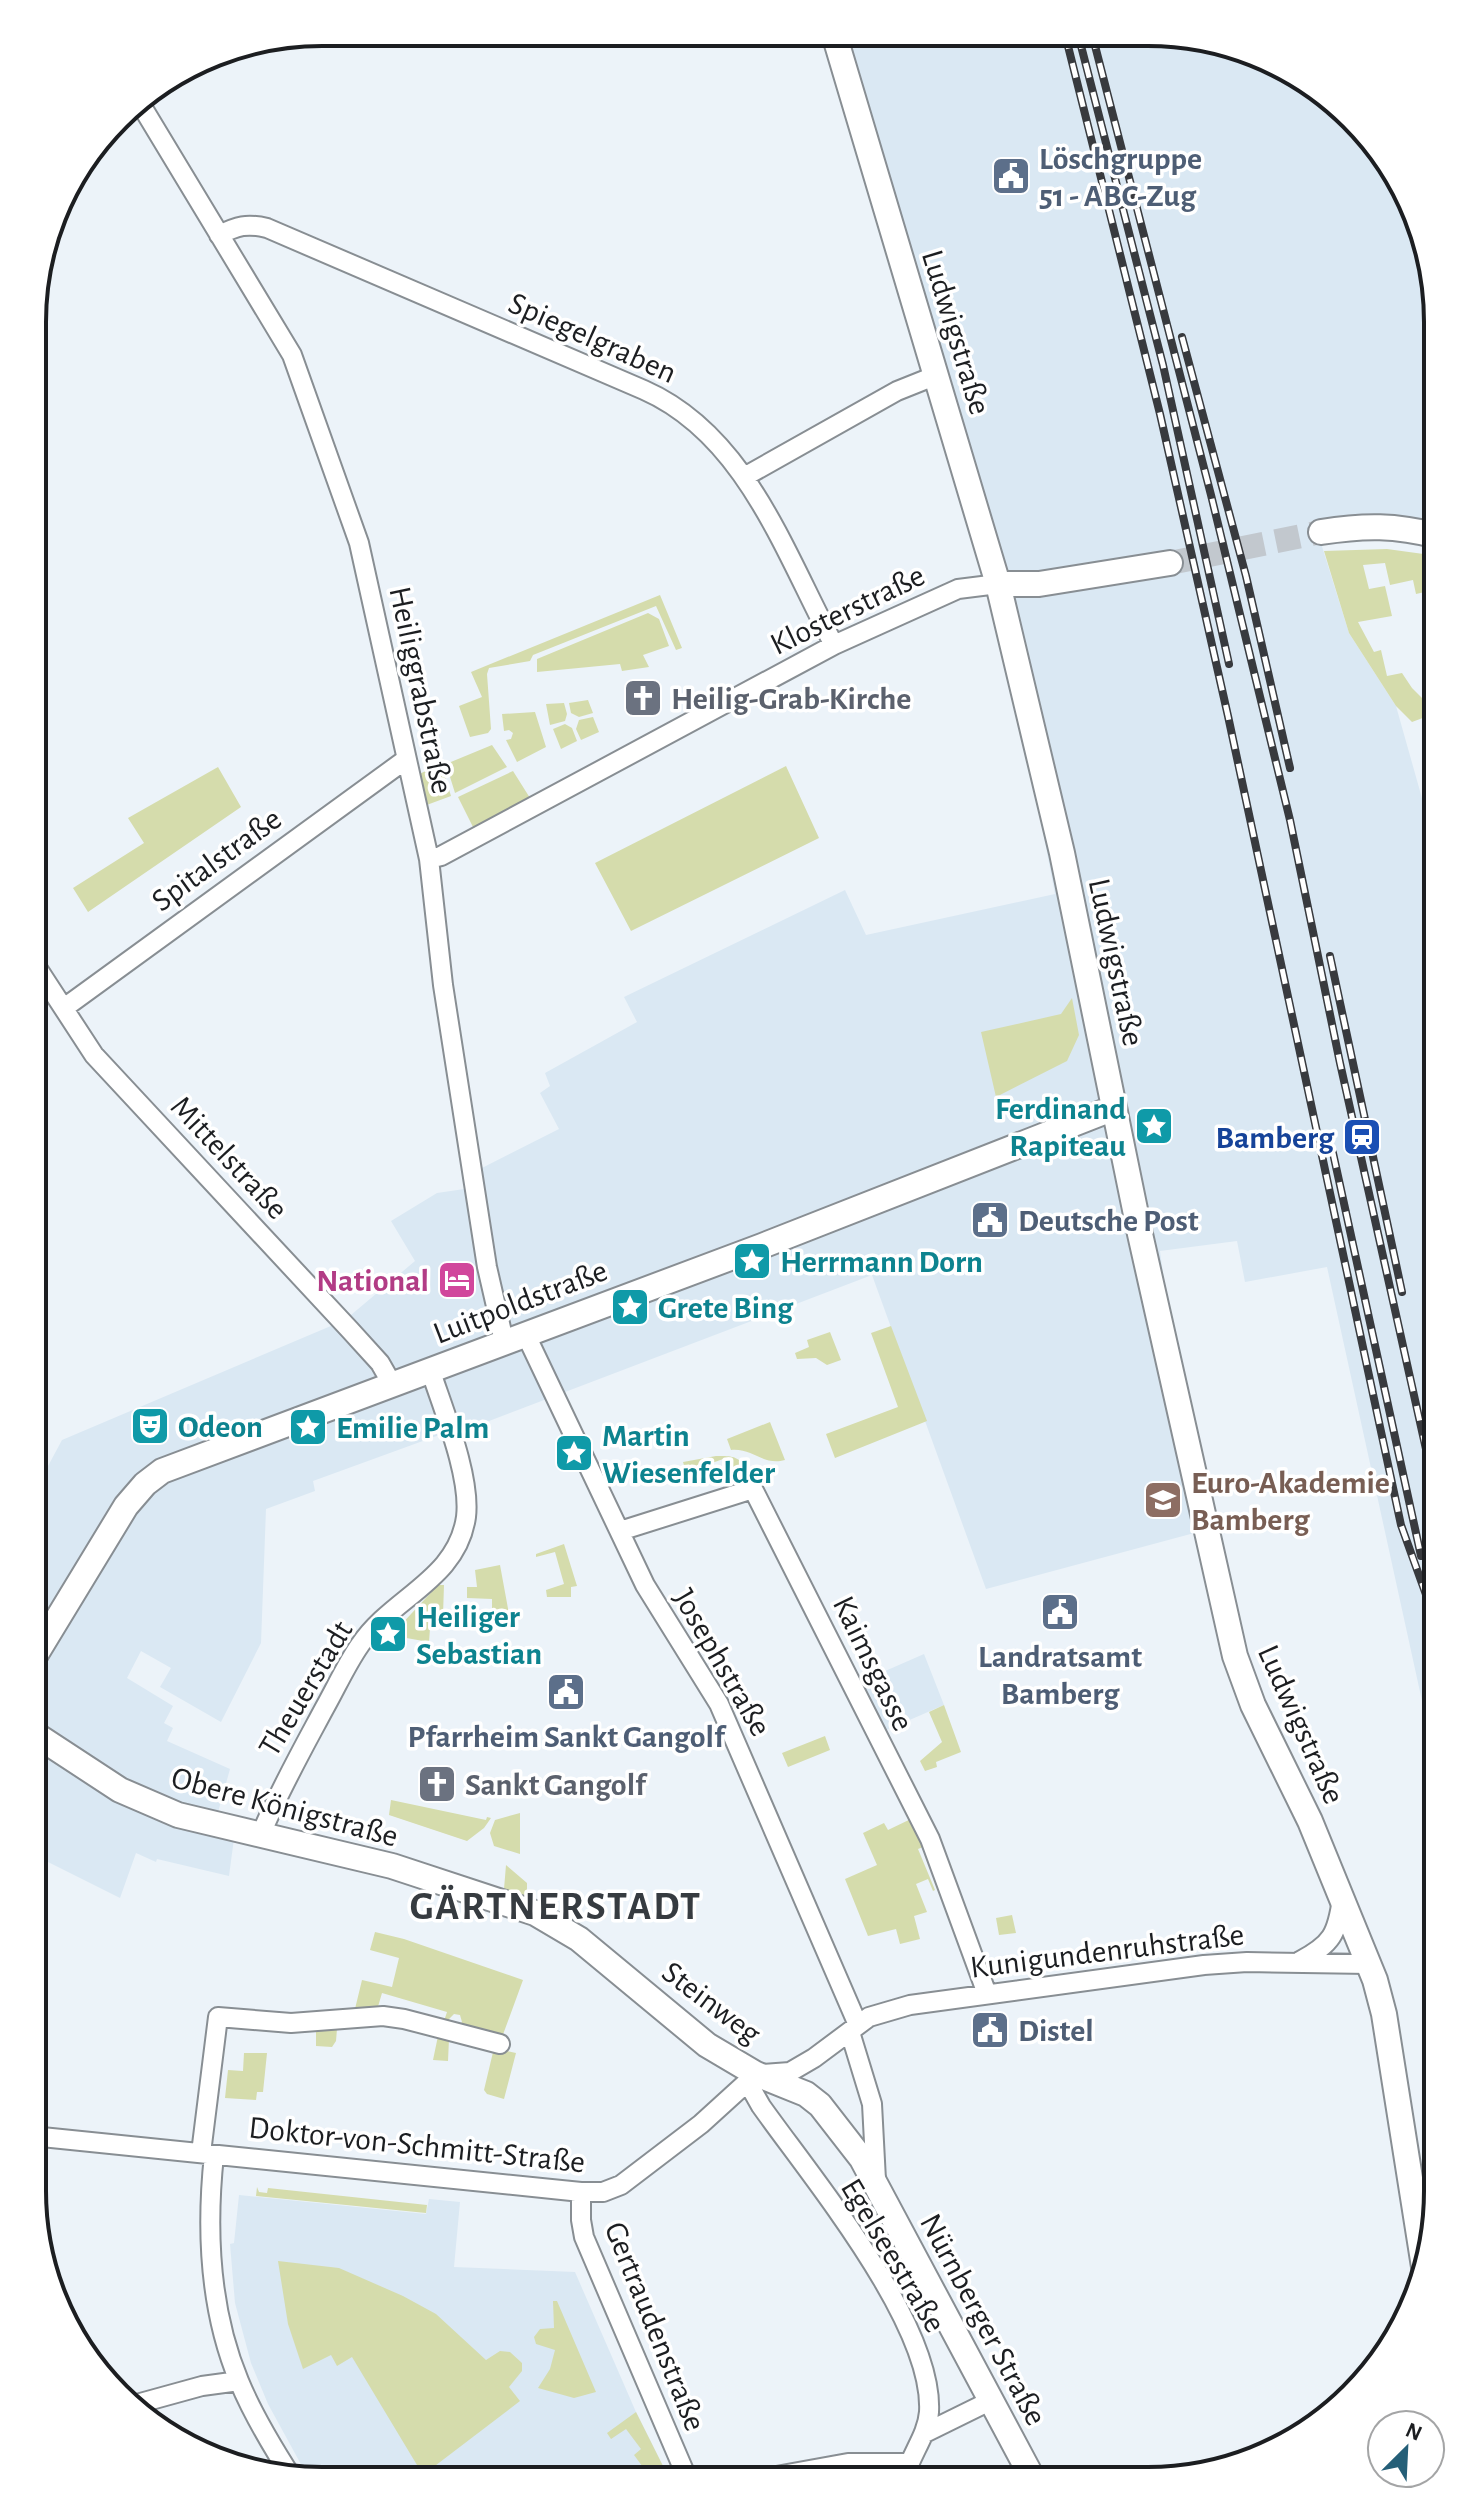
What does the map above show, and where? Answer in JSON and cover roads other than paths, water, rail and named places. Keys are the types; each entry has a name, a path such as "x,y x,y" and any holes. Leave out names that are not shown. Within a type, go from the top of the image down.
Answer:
{"street":[{"name":"Ludwigstraße","path":"838,46 998,584 1062,853 1114,1108 1235,1656 1253,1705 1310,1821 1369,1964 1384,2014 1420,2239"},
{"name":"Heiliggrabstraße","path":"144,111 292,355 340,485 372,595 405,760 429,859 443,985 487,1267 514,1337"},
{"name":"Spiegelgraben","path":"219,235 238,225 267,228 659,396 681,410 707,433 755,493 834,645"},
{"path":"744,477 875,402 937,375"},
{"path":"1321,532 1388,526 1424,533"},
{"path":"998,584 1039,584 1170,563"},
{"name":"Klosterstraße","path":"429,859 468,842 834,645 958,589 998,584"},
{"name":"Spitalstraße","path":"64,1008 405,760"},
{"name":"Mittelstraße","path":"46,981 94,1055 380,1363 392,1384"},
{"name":"Luitpoldstraße","path":"46,1638 126,1506 150,1479 179,1464 762,1246 1114,1108"},
{"name":"Josephstraße","path":"514,1337 620,1531 656,1606 719,1704 854,2029"},
{"name":"Theuerstadt","path":"261,1834 284,1783 361,1643 384,1618 445,1566 461,1538 466,1517 466,1497 430,1369"},
{"name":"Kaimsgasse","path":"620,1531 753,1489 930,1839 987,1994"},
{"name":"Obere Königstraße","path":"46,1742 102,1780 152,1805 207,1824 392,1866 535,1913"},
{"path":"1298,1962 1330,1942 1337,1926 1342,1899"},
{"name":"Steinweg","path":"535,1913 579,1939 707,2045 756,2074 790,2072 854,2029"},
{"name":"Kunigundenruhstraße","path":"854,2029 869,2017 884,2011 1204,1965 1298,1962 1369,1964"},
{"path":"284,2465 239,2381 229,2351 211,2266 208,2154 218,2017 291,2023 383,2016 500,2044"},
{"name":"Nürnberger Straße","path":"854,2029 872,2104 876,2187"},
{"name":"Nürnberger Straße","path":"756,2074 806,2094 820,2105 862,2159 1026,2467"},
{"name":"Doktor-von-Schmitt-Straße","path":"46,2137 603,2192 621,2185 701,2124 756,2074"},
{"name":"Egelseestraße","path":"756,2074 752,2090 761,2106 850,2230 902,2317 920,2356 927,2384 929,2413 925,2433 908,2467"},
{"name":"Gertraudenstraße","path":"581,2192 584,2237 682,2467"},
{"path":"145,2402 202,2386 239,2381"},
{"path":"925,2433 990,2401"},
{"path":"826,2467 848,2463 874,2467"}],"tunnel":[{"path":"1170,563 1321,532"}],"railway":[{"path":"1068,46 1160,414 1228,716 1401,1525 1423,1587"},
{"path":"1081,46 1163,365 1229,664"},
{"path":"1095,46 1211,495 1290,820 1340,1063 1423,1437"},
{"path":"1182,337 1246,576 1290,768"},
{"path":"1330,956 1402,1292"},
{"path":"1333,1153 1421,1556"}],"place":[{"name":"Löschgruppe 51 - ABC-Zug","path":"1011,176"},
{"name":"Heilig-Grab-Kirche","path":"643,698"},
{"name":"Ferdinand Rapiteau","path":"1154,1126"},
{"name":"Bamberg","path":"1362,1137"},
{"name":"Deutsche Post","path":"990,1220"},
{"name":"Herrmann Dorn","path":"752,1261"},
{"name":"National","path":"457,1280"},
{"name":"Grete Bing","path":"630,1307"},
{"name":"Odeon","path":"150,1426"},
{"name":"Emilie Palm","path":"308,1427"},
{"name":"Martin Wiesenfelder","path":"574,1453"},
{"name":"Euro-Akademie Bamberg","path":"1163,1500"},
{"name":"Landratsamt Bamberg","path":"1060,1612"},
{"name":"Heiliger Sebastian","path":"388,1634"},
{"name":"Pfarrheim Sankt Gangolf","path":"566,1692"},
{"name":"Sankt Gangolf","path":"437,1784"},
{"name":"Distel","path":"990,2030"}],"district":[{"name":"GÄRTNERSTADT","path":"556,1905"}]}
